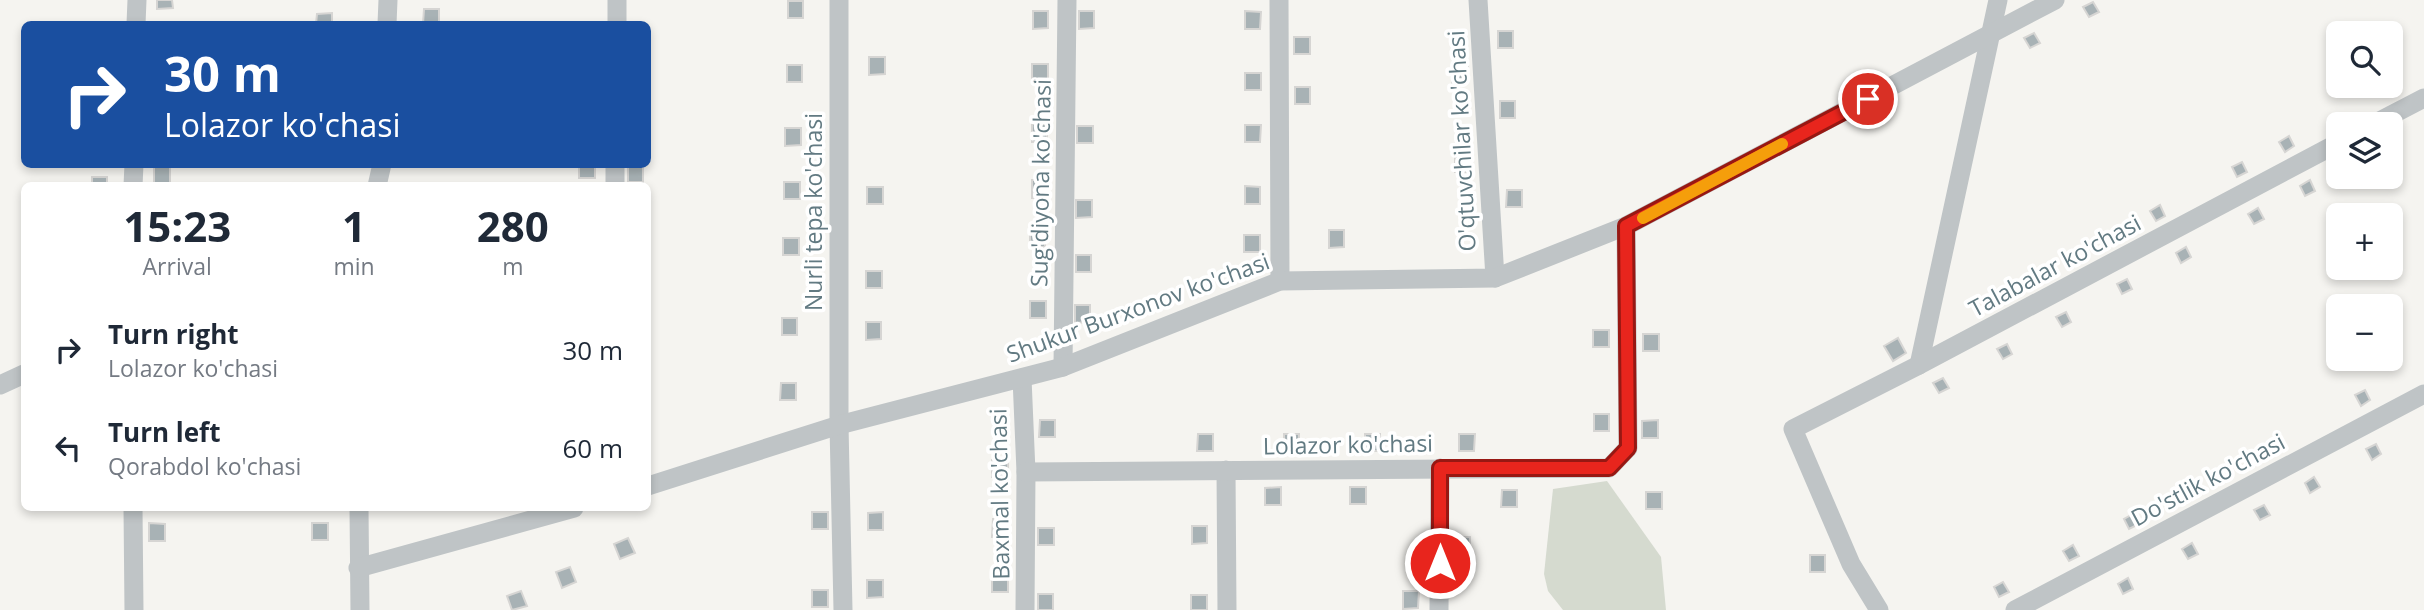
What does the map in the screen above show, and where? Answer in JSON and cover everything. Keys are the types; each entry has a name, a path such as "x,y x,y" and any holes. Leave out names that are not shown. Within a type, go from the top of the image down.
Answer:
{"street":[{"path":"136,21 137,0"},
{"path":"387,21 388,0"},
{"path":"617,0 617,21"},
{"name":"Nurli tepa ko'chasi","path":"839,0 839,425 843,610"},
{"name":"Sug'diyona ko'chasi","path":"1063,367 1067,0"},
{"path":"1279,0 1280,281"},
{"name":"O'qtuvchilar ko'chasi","path":"1478,0 1495,278"},
{"path":"1919,365 1998,0"},
{"name":"Shukur Burxonov ko'chasi","path":"651,485 839,425 1063,367 1280,281 1495,278 1626,226 2055,0"},
{"path":"2397,112 2424,98"},
{"name":"Talabalar ko'chasi","path":"1879,610 1851,564 1793,429 2326,149"},
{"name":"Lolazor ko'chasi","path":"1026,472 1609,468 1628,448 1626,226"},
{"path":"0,385 21,375"},
{"name":"Baxmal ko'chasi","path":"1022,378 1026,472 1025,610"},
{"name":"Do'stlik ko'chasi","path":"2015,610 2424,394"},
{"path":"1439,610 1440,468"},
{"path":"1226,470 1227,610"},
{"path":"133,511 134,610"},
{"path":"359,511 360,610"},
{"path":"358,568 563,511"}],"shaded area":[{"path":"1607,481 1661,557 1666,610 1563,610 1548,591 1544,574 1553,489"}],"building":[{"path":"157,0 172,0 173,8 157,9"},
{"path":"788,1 803,1 803,18 788,18"},
{"path":"2093,2 2099,12 2089,17 2083,7"},
{"path":"424,9 439,9 439,21 423,21"},
{"path":"1033,11 1048,11 1048,28 1033,29"},
{"path":"1079,11 1094,11 1094,28 1079,29"},
{"path":"1245,11 1261,12 1260,29 1245,29"},
{"path":"332,13 332,21 316,21 317,14"},
{"path":"1498,31 1513,31 1513,48 1498,48"},
{"path":"2034,33 2040,43 2030,48 2024,38"},
{"path":"1294,37 1310,37 1310,54 1294,54"},
{"path":"869,57 885,57 885,74 869,75"},
{"path":"1032,64 1048,64 1048,81 1032,81"},
{"path":"787,65 802,65 802,82 787,82"},
{"path":"1452,65 1468,65 1468,82 1452,83"},
{"path":"1245,73 1261,73 1261,90 1245,90"},
{"path":"1295,87 1310,87 1310,104 1295,104"},
{"path":"1500,101 1515,101 1515,118 1500,118"},
{"path":"1032,124 1047,124 1047,141 1032,142"},
{"path":"1245,125 1261,125 1260,142 1245,142"},
{"path":"1077,126 1093,126 1093,143 1077,143"},
{"path":"785,128 801,128 801,145 785,146"},
{"path":"2289,136 2294,146 2285,152 2279,142"},
{"path":"1455,155 1471,155 1470,172 1455,172"},
{"path":"2242,162 2247,172 2237,177 2232,167"},
{"path":"154,168 170,168 170,182 154,182"},
{"path":"579,168 595,168 595,178 579,178"},
{"path":"628,168 643,168 643,182 628,182"},
{"path":"92,177 107,177 107,182 92,182"},
{"path":"1032,180 1047,180 1047,198 1032,198"},
{"path":"2310,180 2315,191 2305,196 2300,186"},
{"path":"784,182 800,182 800,199 784,199"},
{"path":"1245,186 1260,187 1260,204 1245,204"},
{"path":"867,187 883,187 883,204 867,204"},
{"path":"1507,190 1522,190 1522,207 1506,207"},
{"path":"1076,200 1092,200 1092,217 1076,218"},
{"path":"2160,205 2165,216 2156,221 2150,211"},
{"path":"2258,208 2264,219 2254,224 2248,214"},
{"path":"2115,229 2121,239 2111,245 2105,235"},
{"path":"1030,230 1045,230 1045,247 1030,247"},
{"path":"1329,230 1344,230 1344,247 1329,248"},
{"path":"1244,235 1260,235 1260,252 1244,252"},
{"path":"783,238 799,238 799,255 783,255"},
{"path":"2186,247 2191,257 2181,263 2176,253"},
{"path":"2073,252 2079,262 2069,267 2063,257"},
{"path":"1076,255 1091,255 1091,272 1076,272"},
{"path":"866,271 882,271 882,288 866,288"},
{"path":"2127,279 2132,289 2122,294 2117,284"},
{"path":"2008,286 2014,297 2004,302 1999,292"},
{"path":"1030,301 1046,301 1046,318 1030,318"},
{"path":"1075,305 1090,305 1090,322 1075,323"},
{"path":"2066,312 2071,322 2062,327 2056,317"},
{"path":"782,318 797,318 797,335 782,335"},
{"path":"866,322 881,322 881,339 866,340"},
{"path":"1593,330 1609,330 1609,347 1593,347"},
{"path":"1643,334 1659,334 1659,351 1643,351"},
{"path":"1898,338 1906,353 1893,361 1884,346"},
{"path":"2007,344 2012,354 2003,359 1997,349"},
{"path":"1943,378 1949,388 1939,393 1933,383"},
{"path":"781,383 796,383 796,400 780,400"},
{"path":"2365,390 2370,400 2361,406 2355,395"},
{"path":"1594,414 1609,414 1609,431 1594,431"},
{"path":"1040,420 1055,420 1055,437 1039,437"},
{"path":"1658,420 1658,438 1642,438 1642,421"},
{"path":"1198,434 1213,434 1213,451 1197,451"},
{"path":"1284,434 1299,434 1299,451 1284,451"},
{"path":"1365,434 1380,434 1380,451 1365,451"},
{"path":"1459,434 1475,434 1474,451 1459,451"},
{"path":"2280,435 2286,445 2276,450 2270,440"},
{"path":"2376,444 2381,454 2372,460 2366,449"},
{"path":"1008,459 1008,477 992,477 992,460"},
{"path":"2314,477 2320,487 2310,493 2305,483"},
{"path":"1281,487 1281,505 1265,505 1265,488"},
{"path":"1350,487 1366,487 1366,504 1350,504"},
{"path":"1502,490 1517,490 1517,507 1501,507"},
{"path":"2176,490 2182,500 2172,506 2166,496"},
{"path":"1646,492 1662,492 1662,509 1646,509"},
{"path":"2264,505 2270,515 2260,520 2254,510"},
{"path":"812,512 828,512 828,529 812,529"},
{"path":"883,512 883,530 868,530 868,513"},
{"path":"2133,514 2139,524 2129,529 2124,519"},
{"path":"993,519 1008,519 1008,536 992,537"},
{"path":"149,523 165,524 165,541 149,541"},
{"path":"312,523 328,523 328,540 312,540"},
{"path":"1192,526 1207,526 1207,543 1192,544"},
{"path":"1038,528 1054,528 1054,545 1038,545"},
{"path":"1454,537 1470,537 1470,554 1454,554"},
{"path":"628,538 635,553 620,559 614,544"},
{"path":"2192,543 2198,554 2188,559 2182,549"},
{"path":"2073,545 2079,556 2069,561 2063,551"},
{"path":"1810,555 1825,555 1825,572 1810,572"},
{"path":"570,567 576,582 562,588 556,572"},
{"path":"992,575 1008,575 1008,592 992,592"},
{"path":"2128,578 2133,589 2123,594 2118,584"},
{"path":"867,580 883,580 883,597 867,598"},
{"path":"2003,582 2009,592 1999,597 1994,587"},
{"path":"812,590 828,590 828,607 812,607"},
{"path":"521,591 527,606 512,610 507,596"},
{"path":"1403,591 1419,591 1418,608 1403,609"},
{"path":"1038,594 1053,594 1053,610 1038,610"},
{"path":"1191,595 1207,595 1207,610 1191,610"}],"slow traffic":[{"path":"1643,218 1782,144"}],"route":[{"path":"1440,563 1440,468 1609,468 1628,448 1626,226 1868,99"}]}
